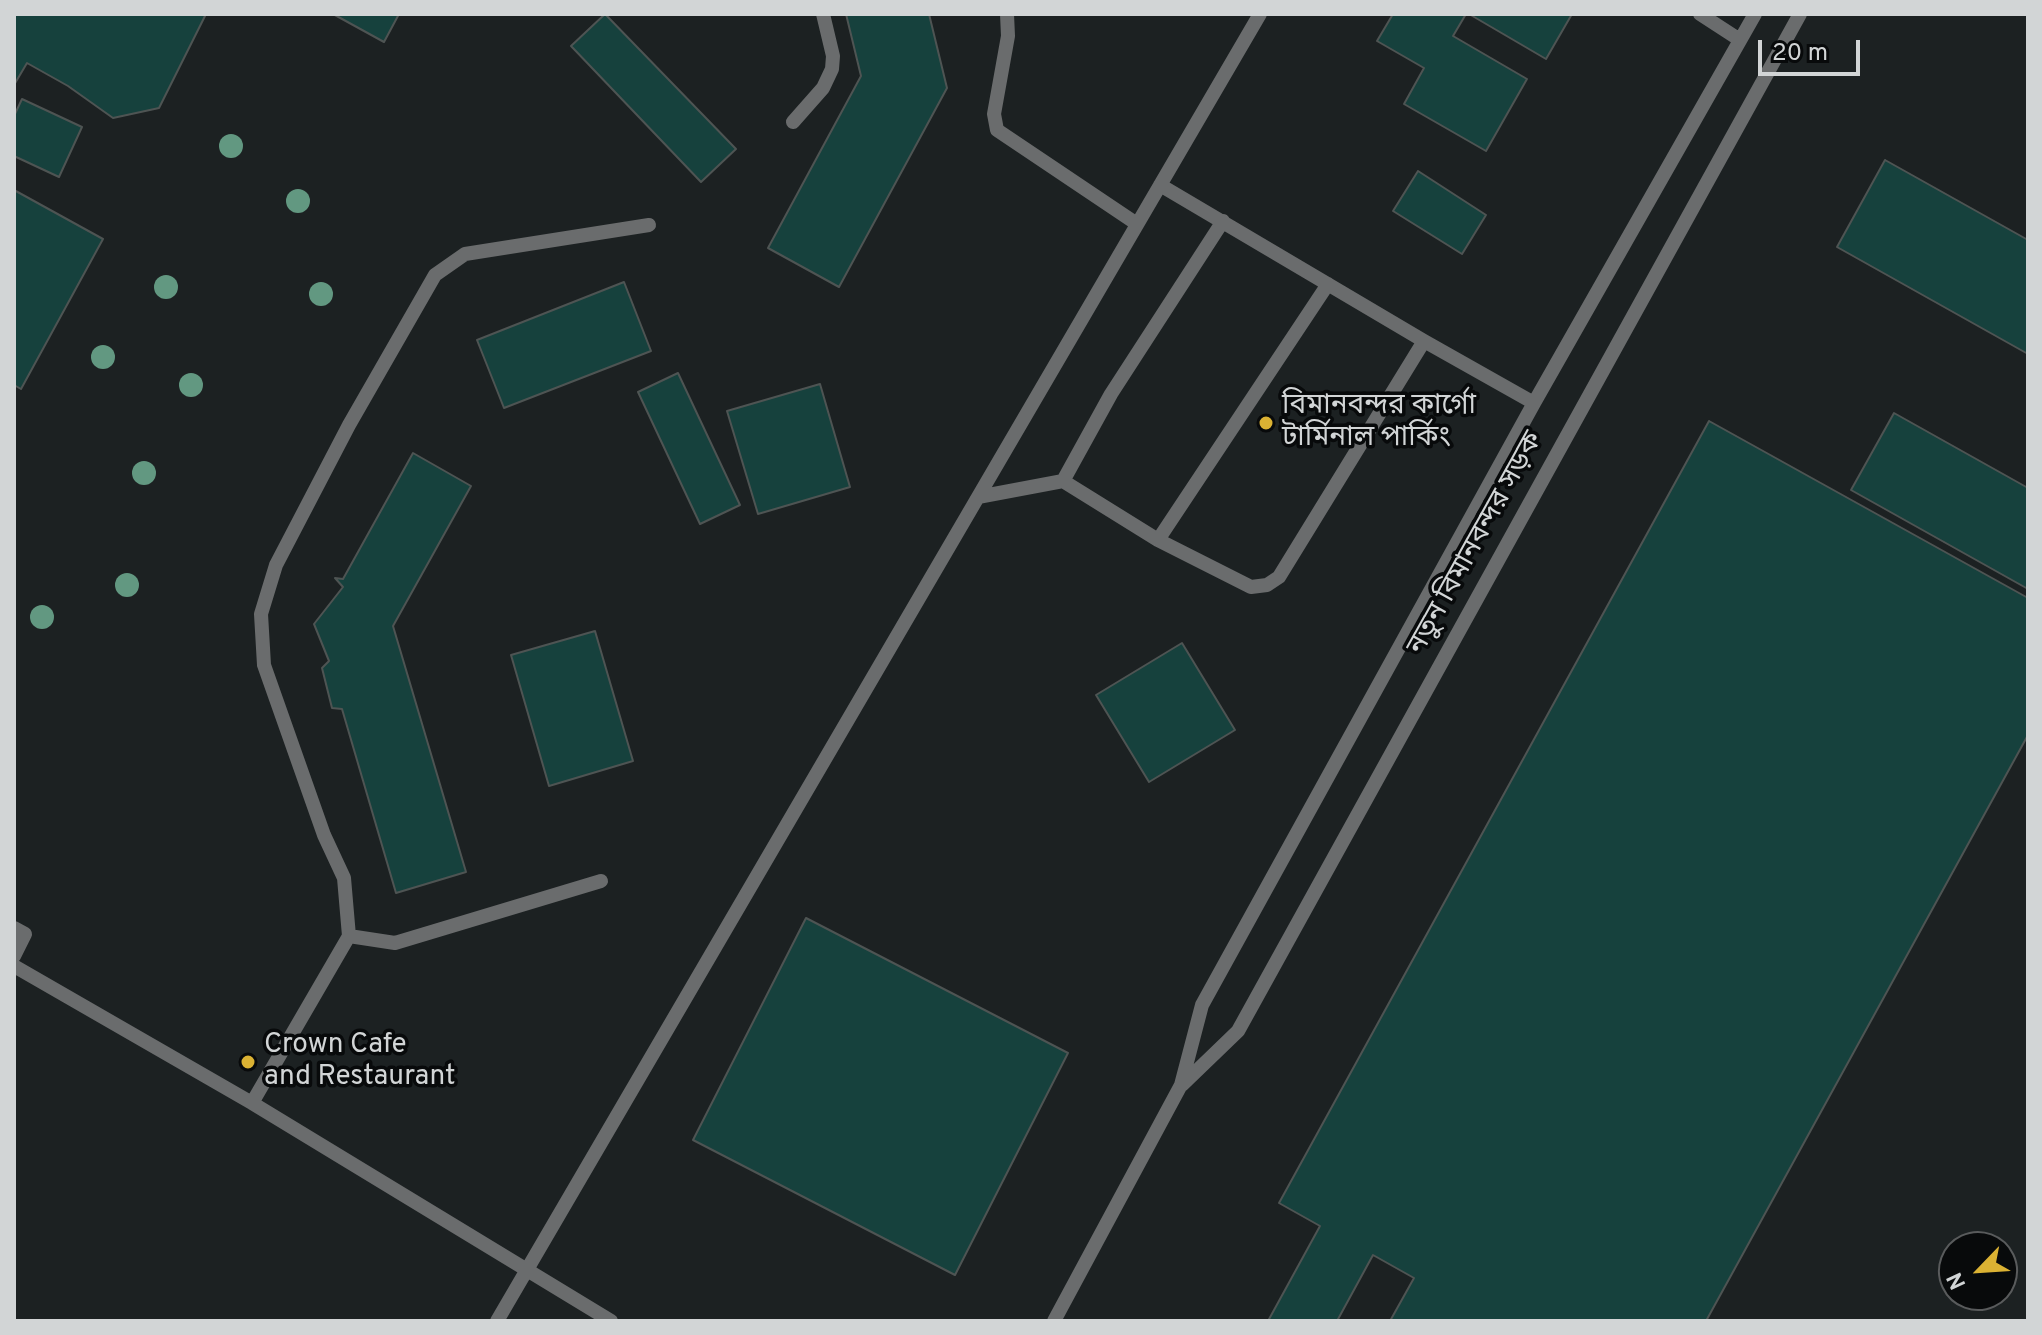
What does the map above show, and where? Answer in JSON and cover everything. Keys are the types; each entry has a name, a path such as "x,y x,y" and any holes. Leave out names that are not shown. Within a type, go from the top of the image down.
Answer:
{"lane":[{"path":"793,122 823,88 832,69 833,56 823,14"},
{"path":"1007,14 1008,36 994,114 997,130 1137,224"},
{"path":"497,1321 1260,14"},
{"path":"1700,14 1740,40"},
{"name":"নতুন বিমানবন্দর সড়ক","path":"1054,1321 1181,1085 1202,1005 1534,403 1755,14"},
{"name":"নতুন বিমানবন্দর সড়ক","path":"1181,1085 1238,1031 1800,14"},
{"path":"1160,185 1534,403"},
{"path":"1063,481 1111,394 1223,221"},
{"path":"252,1103 349,936 344,878 324,835 264,665 261,614 276,565 349,425 435,275 465,254 649,225"},
{"path":"1158,540 1328,284"},
{"path":"978,497 1063,481 1158,540 1251,587 1267,585 1279,577 1424,341"},
{"path":"349,936 395,943 601,881"},
{"path":"14,928 25,934 14,956"},
{"path":"14,966 252,1103 611,1321"}],"building":[{"path":"14,14 206,14 159,108 113,118 68,86 27,63 14,85"},
{"path":"333,14 399,14 384,42"},
{"path":"605,14 736,149 701,182 571,46"},
{"path":"846,14 929,14 947,88 839,287 768,248 861,76"},
{"path":"1393,14 1466,14 1453,36 1527,79 1486,151 1404,104 1424,68 1377,41"},
{"path":"1469,14 1572,14 1546,59"},
{"path":"22,99 82,127 59,177 14,156 14,116"},
{"path":"1885,160 2028,240 2028,354 1837,247"},
{"path":"1418,171 1486,215 1462,254 1393,211"},
{"path":"14,190 103,239 21,389 14,385"},
{"path":"624,282 651,351 504,408 477,340"},
{"path":"678,373 740,505 700,524 638,392"},
{"path":"820,384 850,487 758,514 727,411"},
{"path":"1894,413 2028,488 2028,589 1851,490"},
{"path":"1709,421 2028,598 2028,735 1706,1321 1390,1321 1414,1278 1373,1255 1337,1321 1268,1321 1320,1226 1279,1203"},
{"path":"413,453 471,486 393,626 466,872 396,893 342,709 332,708 322,668 329,661 314,624 343,587 335,578 343,579"},
{"path":"595,631 633,761 549,786 511,655"},
{"path":"1182,643 1235,730 1149,782 1096,695"},
{"path":"806,918 1068,1053 955,1275 693,1140"}],"place":[{"name":"বিমানবন্দর কার্গো টার্মিনাল পার্কিং","path":"1266,423"},
{"name":"Crown Cafe and Restaurant","path":"248,1062"}]}
